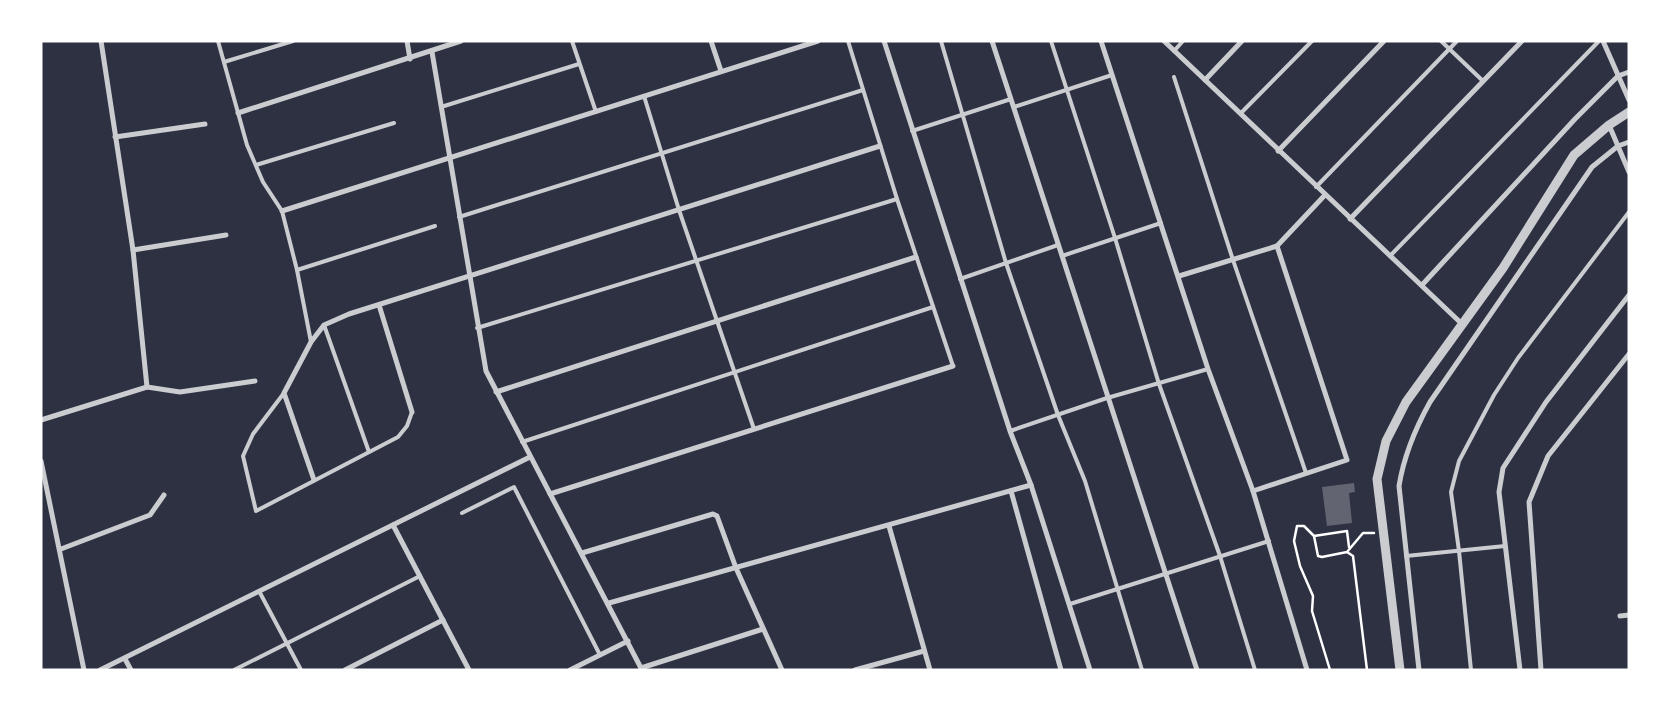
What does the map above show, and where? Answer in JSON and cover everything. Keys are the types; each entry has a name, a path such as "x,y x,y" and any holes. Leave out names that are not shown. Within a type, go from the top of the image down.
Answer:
{"street":[{"path":"101,41 114,137 133,250 147,387"},
{"path":"407,41 410,59"},
{"path":"238,113 432,52 461,41"},
{"path":"711,41 721,71"},
{"path":"282,211 818,41"},
{"path":"884,41 960,280 1010,431 1031,485 1090,670"},
{"path":"992,41 1197,670"},
{"path":"1101,41 1208,369 1253,491 1307,670"},
{"path":"1164,41 1241,113 1316,188 1462,324"},
{"path":"1205,80 1242,41"},
{"path":"1278,150 1384,41"},
{"path":"1350,219 1522,41"},
{"path":"1603,41 1629,100"},
{"path":"432,52 477,328 486,371 642,669 763,629"},
{"path":"1422,285 1575,119 1618,76 1629,72"},
{"path":"1400,670 1377,479 1386,441 1406,402 1503,268 1574,155 1609,125 1629,112"},
{"path":"114,137 205,124"},
{"path":"1609,125 1629,172"},
{"path":"1419,670 1399,486 1403,459 1414,431 1430,402 1592,167 1618,146 1629,142"},
{"path":"314,480 284,393 311,342 324,326 379,305 880,146"},
{"path":"1179,276 1277,246 1325,195"},
{"path":"133,250 226,236"},
{"path":"1253,491 1347,460 1277,246"},
{"path":"496,392 916,256"},
{"path":"1520,670 1499,492 1503,468 1546,402 1629,295"},
{"path":"379,305 412,412"},
{"path":"1541,670 1529,502 1548,456 1629,354"},
{"path":"550,494 952,366"},
{"path":"41,420 147,387 180,392 255,381"},
{"path":"100,670 530,457"},
{"path":"41,461 61,549 84,670"},
{"path":"609,603 1031,485"},
{"path":"1011,491 1061,670"},
{"path":"61,549 150,515 164,495"},
{"path":"582,553 713,514 717,516 736,568 782,670"},
{"path":"393,525 468,670"},
{"path":"889,526 930,670"},
{"path":"1620,616 1629,615"},
{"path":"345,670 442,620"},
{"path":"570,670 628,641"},
{"path":"855,670 924,651"},
{"path":"125,659 131,670"}],"lane":[{"path":"218,41 238,113 256,164 263,182 282,211 297,270 311,342"},
{"path":"224,62 293,41"},
{"path":"572,41 596,112"},
{"path":"848,41 880,146 952,366"},
{"path":"941,41 1006,263 1058,415 1085,481 1142,670"},
{"path":"1051,41 1115,238 1159,384 1220,556 1255,670"},
{"path":"1174,51 1183,41"},
{"path":"1241,113 1312,41"},
{"path":"1441,41 1483,81"},
{"path":"1316,188 1457,41"},
{"path":"1390,256 1599,41"},
{"path":"441,107 579,64"},
{"path":"1014,107 1112,75"},
{"path":"1174,77 1233,260 1306,473"},
{"path":"459,217 863,90"},
{"path":"644,96 679,210 754,429"},
{"path":"912,131 1011,99"},
{"path":"256,164 394,123"},
{"path":"477,328 897,199"},
{"path":"1471,670 1460,551 1451,492 1459,461 1494,395 1518,358 1629,212"},
{"path":"1062,256 1161,223"},
{"path":"297,270 435,226"},
{"path":"960,280 1058,245"},
{"path":"522,442 932,307"},
{"path":"324,326 369,452"},
{"path":"1010,431 1107,398 1208,369"},
{"path":"284,393 253,434 242,456 256,511 398,437 407,426 412,412"},
{"path":"462,513 514,487 600,655"},
{"path":"1070,604 1269,541"},
{"path":"1406,556 1505,546"},
{"path":"234,670 420,576"},
{"path":"259,591 301,670"}],"path":[{"path":"1330,670 1312,611 1313,596 1300,566 1294,541 1297,526 1304,526 1314,536 1318,556 1322,557 1347,552 1363,533 1383,532"},
{"path":"1314,536 1347,530 1350,548"},
{"path":"1347,552 1353,556 1367,670"}],"building":[{"path":"1354,483 1355,492 1349,493 1352,523 1327,526 1322,487"}]}
